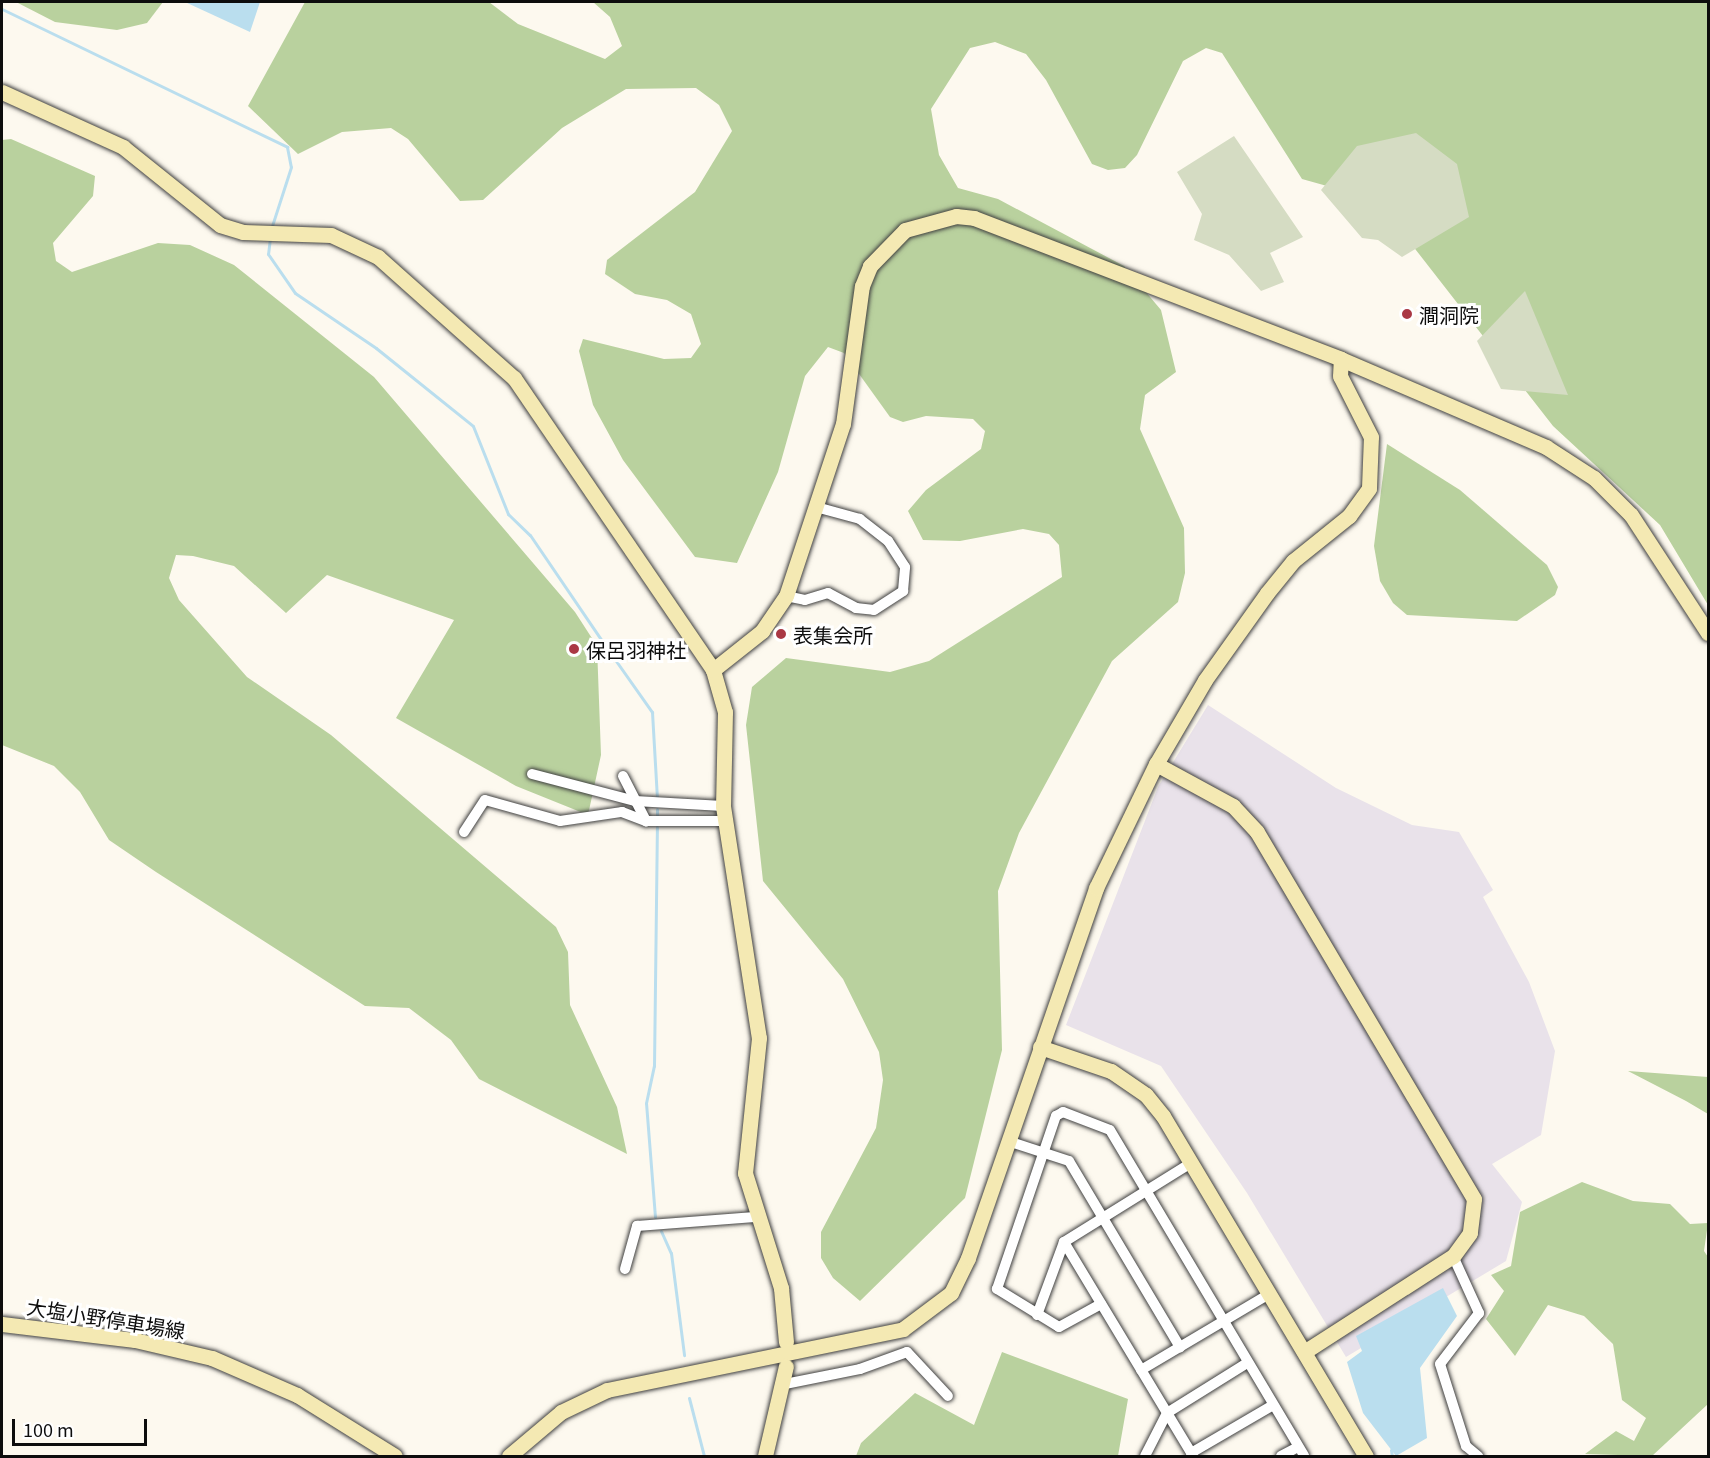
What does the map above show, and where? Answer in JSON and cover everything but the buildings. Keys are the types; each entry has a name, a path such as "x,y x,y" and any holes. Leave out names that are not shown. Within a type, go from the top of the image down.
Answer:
{"street":[{"path":"2,92 123,147 220,225 243,232 331,235 378,257 514,378 713,670 725,712 724,813 759,1038 745,1151 755,1217 781,1288 786,1342"},
{"path":"713,670 762,631 786,596 816,507 851,385 862,286 879,250 921,222 974,218 1341,359 1519,434 1594,478 1650,540 1708,633"},
{"path":"509,1456 561,1412 607,1390 882,1334 923,1318 961,1277 1096,888 1156,764 1205,680 1267,593 1293,561 1349,516 1369,488 1371,437 1340,376 1341,359"},
{"path":"786,596 805,600 828,593 856,608 874,610 903,591 905,567 888,541 860,519 816,507"},
{"path":"1156,764 1233,806 1267,845 1469,1183 1475,1215 1470,1233 1453,1256 1304,1352"},
{"path":"532,774 639,801 724,813"},
{"path":"623,776 639,801 646,821"},
{"path":"464,832 485,800 560,821 622,812 646,821 724,813"},
{"path":"1041,1047 1131,1083 1163,1116 1366,1456"},
{"path":"1101,1305 1065,1327 1037,1315 997,1289 1056,1116 1063,1112 1104,1125 1301,1452 1281,1456"},
{"path":"1008,1141 1069,1161 1180,1347"},
{"path":"1037,1315 1064,1242 1101,1216 1191,1163"},
{"path":"625,1269 638,1226 755,1217"},
{"path":"1064,1242 1192,1455 1273,1405"},
{"path":"1453,1256 1479,1313 1440,1364 1466,1446 1478,1456"},
{"path":"1141,1370 1269,1294"},
{"name":"大塩小野停車場線","path":"2,1324 135,1340 212,1358 297,1395 394,1456"},
{"path":"785,1384 860,1369 908,1352 948,1396"},
{"path":"1145,1456 1167,1413 1247,1363"},
{"path":"765,1456 785,1384 786,1366"}],"shaded area":[{"path":"1208,705 1336,788 1412,825 1459,832 1493,890 1483,897 1529,982 1555,1051 1541,1135 1492,1164 1522,1202 1506,1261 1346,1357 1247,1193 1161,1066 1066,1025 1158,787"}],"green space":[{"path":"16,2 163,2 147,23 117,30 55,22"},
{"path":"305,2 489,2 518,24 605,59 622,46 610,17 593,2 1708,2 1708,605 1660,525 1553,426 1377,200 1302,179 1222,53 1206,48 1183,61 1137,155 1125,168 1108,170 1092,164 1046,80 1026,54 995,42 970,48 931,109 939,155 958,188 998,199 1124,266 1161,310 1176,372 1145,395 1140,429 1184,528 1185,573 1178,602 1112,661 1019,833 998,891 1002,1050 965,1198 860,1301 833,1278 821,1258 821,1232 876,1128 883,1080 879,1052 843,979 763,881 746,725 752,687 786,658 890,672 929,661 1062,577 1059,545 1049,534 1023,529 960,541 923,540 908,511 926,490 981,449 985,431 973,419 926,416 903,422 890,417 844,353 828,347 805,376 778,472 737,563 695,557 623,460 593,405 579,351 583,339 664,359 691,358 701,344 691,314 667,300 635,294 605,274 607,260 695,192 732,131 719,105 696,88 626,89 562,128 483,200 460,201 408,139 391,128 342,132 298,154 248,106"},
{"path":"1416,133 1457,164 1469,217 1402,257 1378,240 1362,238 1321,190 1357,146"},
{"path":"1234,136 1303,237 1270,253 1284,282 1261,291 1229,255 1194,240 1202,214 1177,172"},
{"path":"11,139 95,176 93,196 53,243 56,261 72,272 158,243 190,245 234,265 374,377 575,612 597,646 601,755 588,815 516,786 396,718 454,620 327,575 286,613 234,566 193,556 176,555 169,578 179,600 247,677 331,735 556,927 568,952 570,1005 617,1107 627,1154 479,1079 451,1040 409,1008 365,1006 156,872 109,840 80,792 54,766 2,745 2,140"},
{"path":"1525,291 1568,395 1501,389 1477,341"},
{"path":"1387,444 1460,490 1547,565 1558,587 1555,595 1517,621 1407,615 1393,603 1380,581 1374,546"},
{"path":"1628,1071 1708,1077 1708,1114 1686,1101"},
{"path":"1582,1182 1633,1201 1670,1204 1690,1224 1708,1223 1704,1251 1708,1257 1708,1404 1652,1456 1585,1454 1616,1431 1634,1441 1646,1418 1622,1400 1613,1344 1584,1316 1548,1305 1515,1356 1486,1319 1504,1291 1491,1275 1511,1266 1520,1212"},
{"path":"1002,1352 1128,1399 1118,1456 856,1456 861,1443 915,1393 974,1425"}],"water":[{"path":"185,2 260,2 250,32"},
{"path":"1443,1288 1457,1316 1420,1368 1427,1438 1396,1456 1363,1413 1347,1362 1362,1351 1356,1336"}],"waterway":[{"path":"2,9 287,147 291,167 271,229"},
{"path":"270,238 268,254 295,293 376,348 473,426 508,514 530,535 604,644"},
{"path":"609,651 652,712 657,799"},
{"path":"657,809 657,817"},
{"path":"655,1217 646,1103 654,1066 657,827"},
{"path":"661,1231 671,1253 684,1355"},
{"path":"689,1398 704,1456"},
{"path":"1391,1450 1392,1456"}],"place":[{"name":"澗洞院","path":"1407,314"},
{"name":"表集会所","path":"781,634"},
{"name":"保呂羽神社","path":"574,649"}]}
